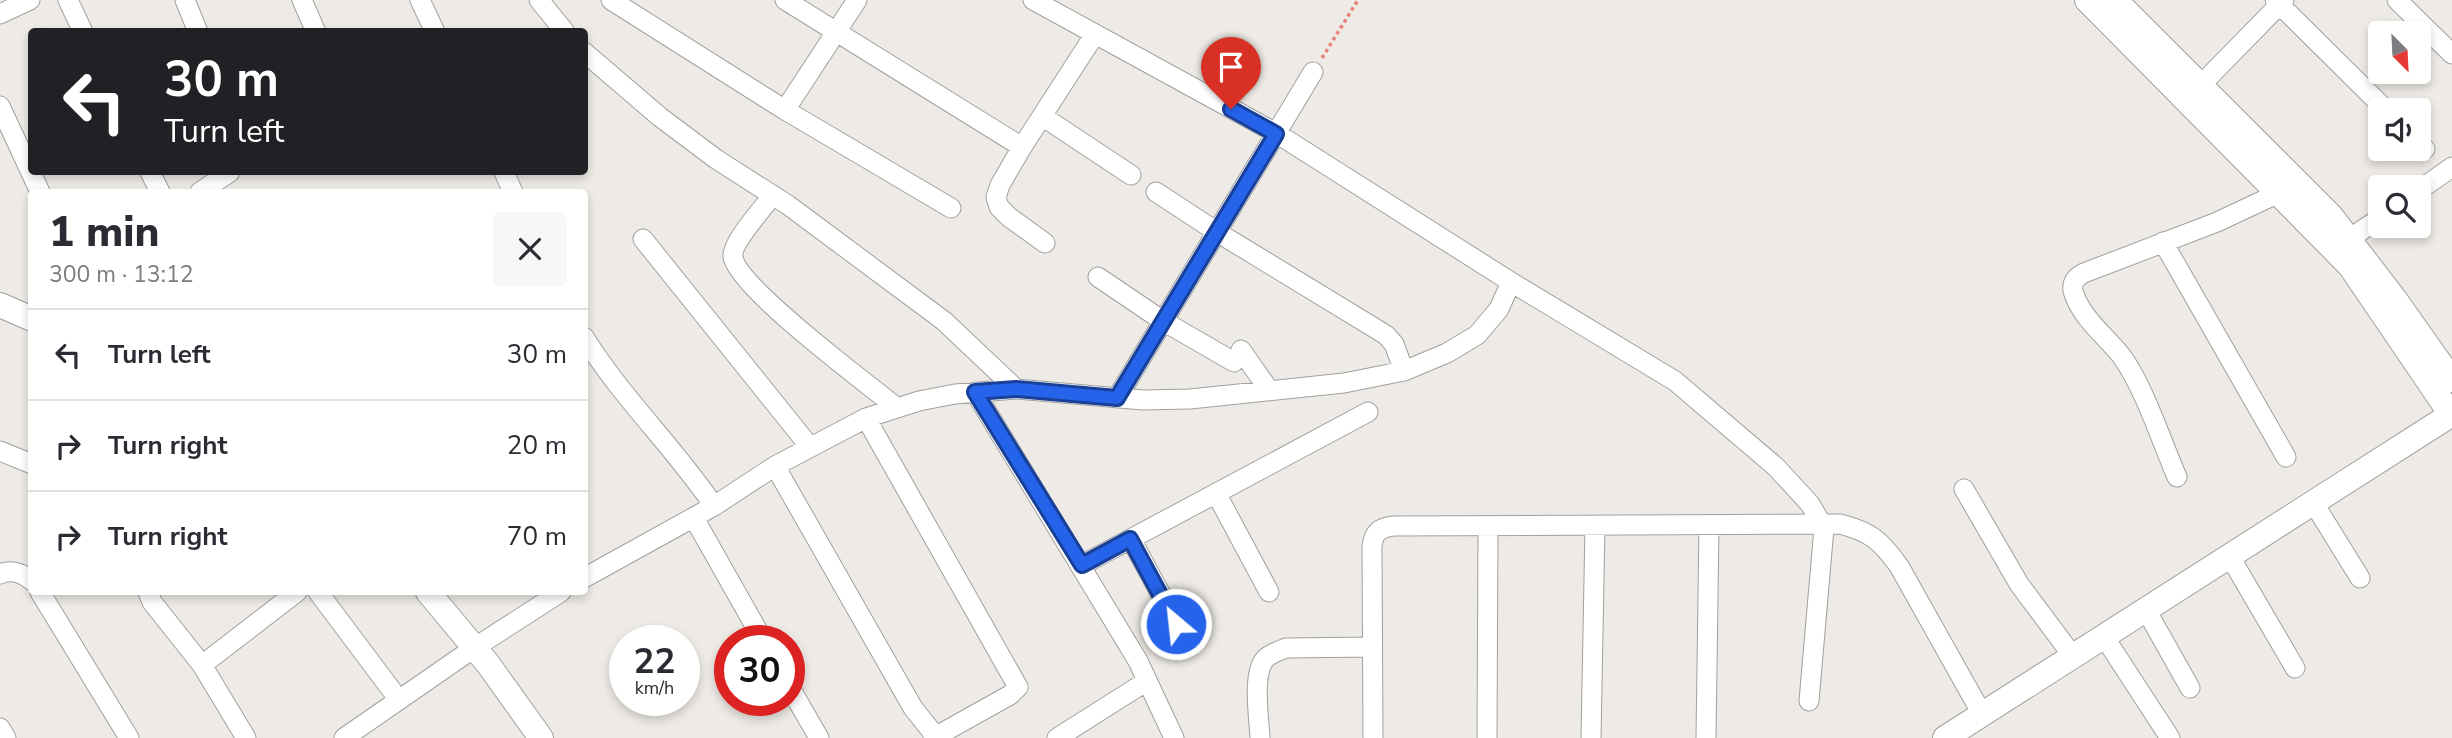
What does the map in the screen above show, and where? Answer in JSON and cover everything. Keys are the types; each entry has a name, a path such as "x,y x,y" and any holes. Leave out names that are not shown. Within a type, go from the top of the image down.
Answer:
{"street":[{"path":"0,14 30,0"},
{"path":"68,0 81,28"},
{"path":"185,0 196,28"},
{"path":"302,0 314,28"},
{"path":"420,0 433,28"},
{"path":"539,0 562,28"},
{"path":"611,0 785,110 951,208"},
{"path":"785,0 1022,147"},
{"path":"785,110 857,0"},
{"path":"1033,0 1276,134 1511,282 1675,381 1776,467 1810,504 1824,528 1809,701"},
{"path":"2087,0 2331,216 2452,380"},
{"path":"1945,738 2145,608 2452,415 2350,266 2279,193 2115,0"},
{"path":"2397,0 2452,54"},
{"path":"2194,92 2279,2 2374,98"},
{"path":"1045,243 1009,217 999,207 996,197 1022,147 1095,34"},
{"path":"588,55 706,152 773,195 944,321 1016,389"},
{"path":"1117,398 1314,72"},
{"path":"0,106 28,166"},
{"path":"1042,116 1131,175"},
{"path":"2431,182 2452,167"},
{"path":"204,189 226,175"},
{"path":"1156,192 1386,335 1394,344 1404,371"},
{"path":"2176,477 2135,380 2123,359 2089,320 2074,295 2072,285 2076,277 2084,272 2217,222 2279,193"},
{"path":"773,195 735,246 733,257 740,271 774,308 897,408"},
{"path":"2349,239 2368,226"},
{"path":"643,239 810,447"},
{"path":"2163,242 2286,457"},
{"path":"1098,277 1163,321 1237,356 1269,390"},
{"path":"588,576 714,506 775,466 866,418 897,408 931,398 1016,389 1117,398 1190,399 1344,383 1404,371 1447,353 1477,335 1499,309 1511,282"},
{"path":"0,305 28,317"},
{"path":"588,344 600,363 684,464 714,506"},
{"path":"975,392 1138,661 1174,738"},
{"path":"1082,565 1368,412"},
{"path":"775,466 914,708 935,738 1010,695 1018,687 866,418"},
{"path":"0,451 28,462"},
{"path":"1964,489 2019,584 2072,655"},
{"path":"1216,493 1269,592"},
{"path":"2313,502 2360,578"},
{"path":"694,517 755,625"},
{"path":"1373,738 1372,546 1374,534 1382,527 1393,526 1840,524 1865,530 1883,544 1899,566 1982,713"},
{"path":"1706,738 1709,525"},
{"path":"1487,738 1488,526"},
{"path":"1591,738 1595,526"},
{"path":"1130,539 1188,645"},
{"path":"2230,555 2295,668"},
{"path":"0,574 7,571 28,578"},
{"path":"42,595 129,738"},
{"path":"149,595 202,665 246,738"},
{"path":"202,665 293,595"},
{"path":"320,595 399,700"},
{"path":"431,595 474,648 536,736"},
{"path":"344,738 556,595"},
{"path":"2145,608 2190,688"},
{"path":"2104,635 2170,738"},
{"path":"1260,738 1258,674 1265,659 1286,648 1372,647"},
{"path":"1057,738 1147,681"},
{"path":"805,714 819,738"},
{"path":"0,728 6,738"}],"path":[{"path":"1314,72 1357,0"}],"route":[{"path":"1176,624 1130,539 1082,565 975,392 1016,389 1117,398 1276,134 1231,109"}]}
